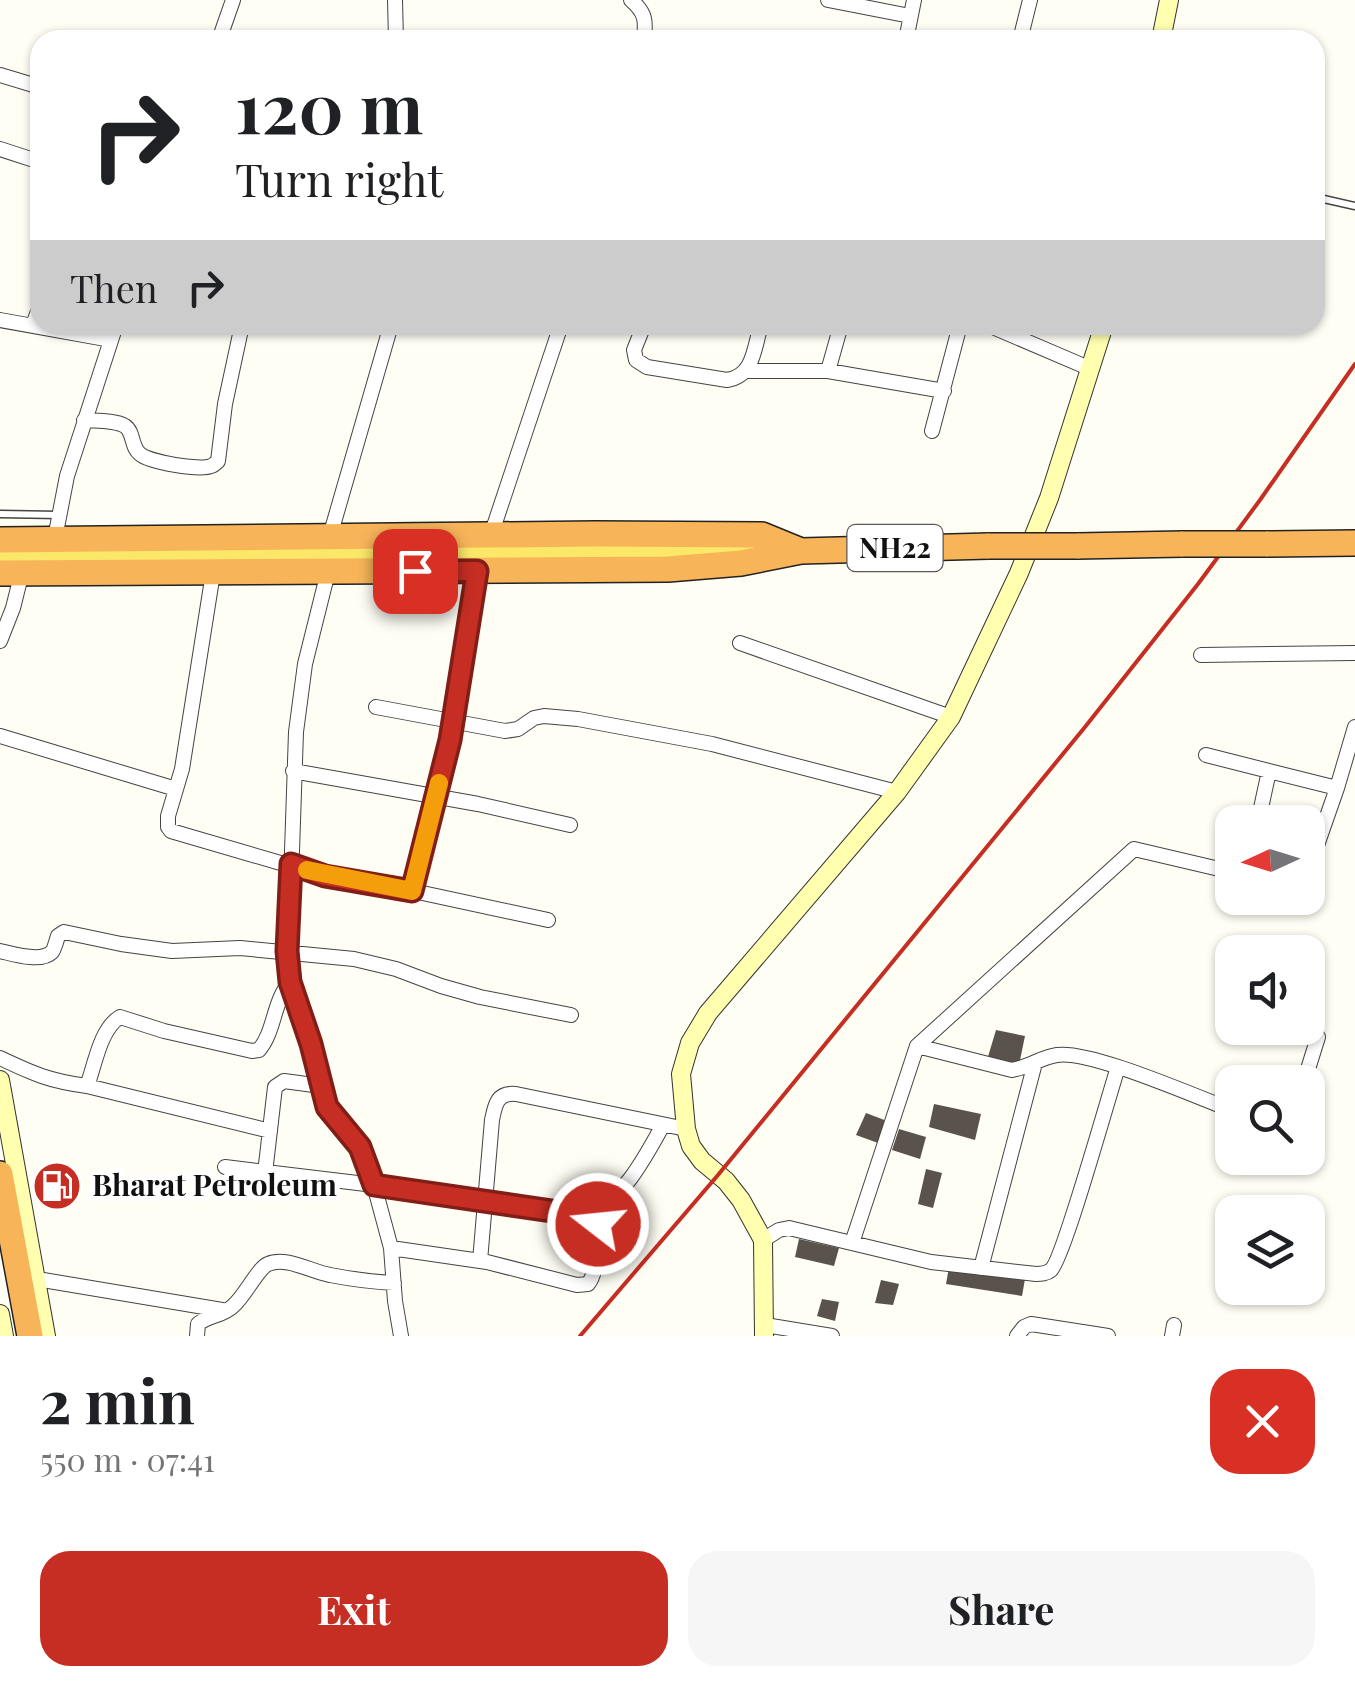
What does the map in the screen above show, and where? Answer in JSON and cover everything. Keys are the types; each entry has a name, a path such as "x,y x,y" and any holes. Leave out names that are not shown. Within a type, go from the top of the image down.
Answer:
{"highway":[{"name":"NH22","path":"0,540 57,526 330,536 762,535 802,550"},
{"name":"NH22","path":"6,570 213,573 685,568 741,563 802,550 1355,542"},
{"path":"0,1174 30,1336"},
{"path":"0,1244 16,1336"}],"main road":[{"path":"1163,30 1169,0"},
{"path":"764,1330 762,1240 741,1200 691,1146 686,1129 681,1074 690,1044 708,1014 896,792 950,717 1019,574 1049,498 1101,335"},
{"path":"6,570 802,550"},
{"path":"0,1080 46,1336"},
{"path":"0,1314 4,1336"}],"street":[{"path":"223,30 233,0"},
{"path":"394,0 396,30"},
{"path":"631,0 642,9 645,30"},
{"path":"828,0 910,16"},
{"path":"908,30 914,0"},
{"path":"1022,30 1030,0"},
{"path":"0,76 30,85"},
{"path":"0,149 30,159"},
{"path":"0,320 30,325"},
{"path":"57,526 67,476 113,335"},
{"path":"84,420 123,424 130,431 138,453 146,458 211,467 220,454 225,404 240,335"},
{"path":"330,536 388,335"},
{"path":"492,535 558,335"},
{"path":"640,335 634,350 636,360 647,367 727,380 748,372 828,371 944,390"},
{"path":"748,372 759,335"},
{"path":"828,371 838,335"},
{"path":"932,431 958,335"},
{"path":"1011,335 1091,370"},
{"path":"0,641 13,608 6,570"},
{"path":"412,891 453,723 477,571"},
{"path":"328,572 302,682 293,771 287,951 290,982 327,1107 360,1147 374,1185 391,1248 402,1336"},
{"path":"213,573 182,769 168,816 170,831 325,876 548,920"},
{"path":"740,642 950,717"},
{"path":"1201,655 1355,653"},
{"path":"376,706 505,731 518,730 544,716 578,719 712,744 896,792"},
{"path":"1325,822 1355,728"},
{"path":"0,736 176,789"},
{"path":"1206,755 1337,788"},
{"path":"293,771 436,796 570,826"},
{"path":"1262,805 1269,771"},
{"path":"852,1242 917,1046 1134,849 1215,868"},
{"path":"0,951 48,955 64,932 172,951 287,951 369,961 480,997 571,1015"},
{"path":"88,1086 106,1032 114,1020 126,1017 164,1030 259,1050 282,992 290,982"},
{"path":"917,1046 1012,1070 1056,1055 1068,1055 1118,1067 1215,1104"},
{"path":"0,1058 49,1080 270,1130"},
{"path":"980,1268 1035,1064"},
{"path":"762,1240 789,1228 932,1262 1047,1273 1053,1269 1065,1238 1118,1067"},
{"path":"265,1173 273,1092 278,1083 321,1086"},
{"path":"480,1261 495,1104 500,1096 508,1093 686,1129"},
{"path":"391,1248 480,1261 588,1284 593,1278 600,1218 609,1200 631,1178 663,1125"},
{"path":"225,1167 600,1218"},
{"path":"198,1336 198,1324 227,1311 268,1264 279,1262 325,1274 394,1283"},
{"path":"36,1279 227,1311"},
{"path":"1017,1336 1031,1324 1108,1336"},
{"path":"764,1330 832,1336"}],"lane":[{"path":"1325,199 1355,206"},
{"path":"0,514 57,526"}],"building":[{"path":"996,1030 1025,1036 1019,1065 987,1060"},
{"path":"934,1104 981,1114 975,1140 929,1127"},
{"path":"866,1113 887,1121 878,1143 856,1135"},
{"path":"899,1129 926,1137 920,1159 892,1150"},
{"path":"926,1169 942,1173 933,1208 918,1204"},
{"path":"799,1239 839,1248 834,1266 795,1257"},
{"path":"949,1267 1025,1279 1022,1296 946,1284"},
{"path":"881,1280 899,1284 893,1305 875,1303"},
{"path":"822,1299 839,1302 835,1321 817,1316"}],"railway":[{"path":"580,1336 718,1175 1085,727 1198,584 1355,364"}],"slow traffic":[{"path":"307,870 412,891 439,783"}],"place":[{"name":"Bharat Petroleum","path":"57,1186"}],"route":[{"path":"415,571 477,571 450,740 412,891 325,876 291,864 287,951 290,982 311,1044 322,1096 360,1147 374,1185 600,1218 598,1224"}]}
